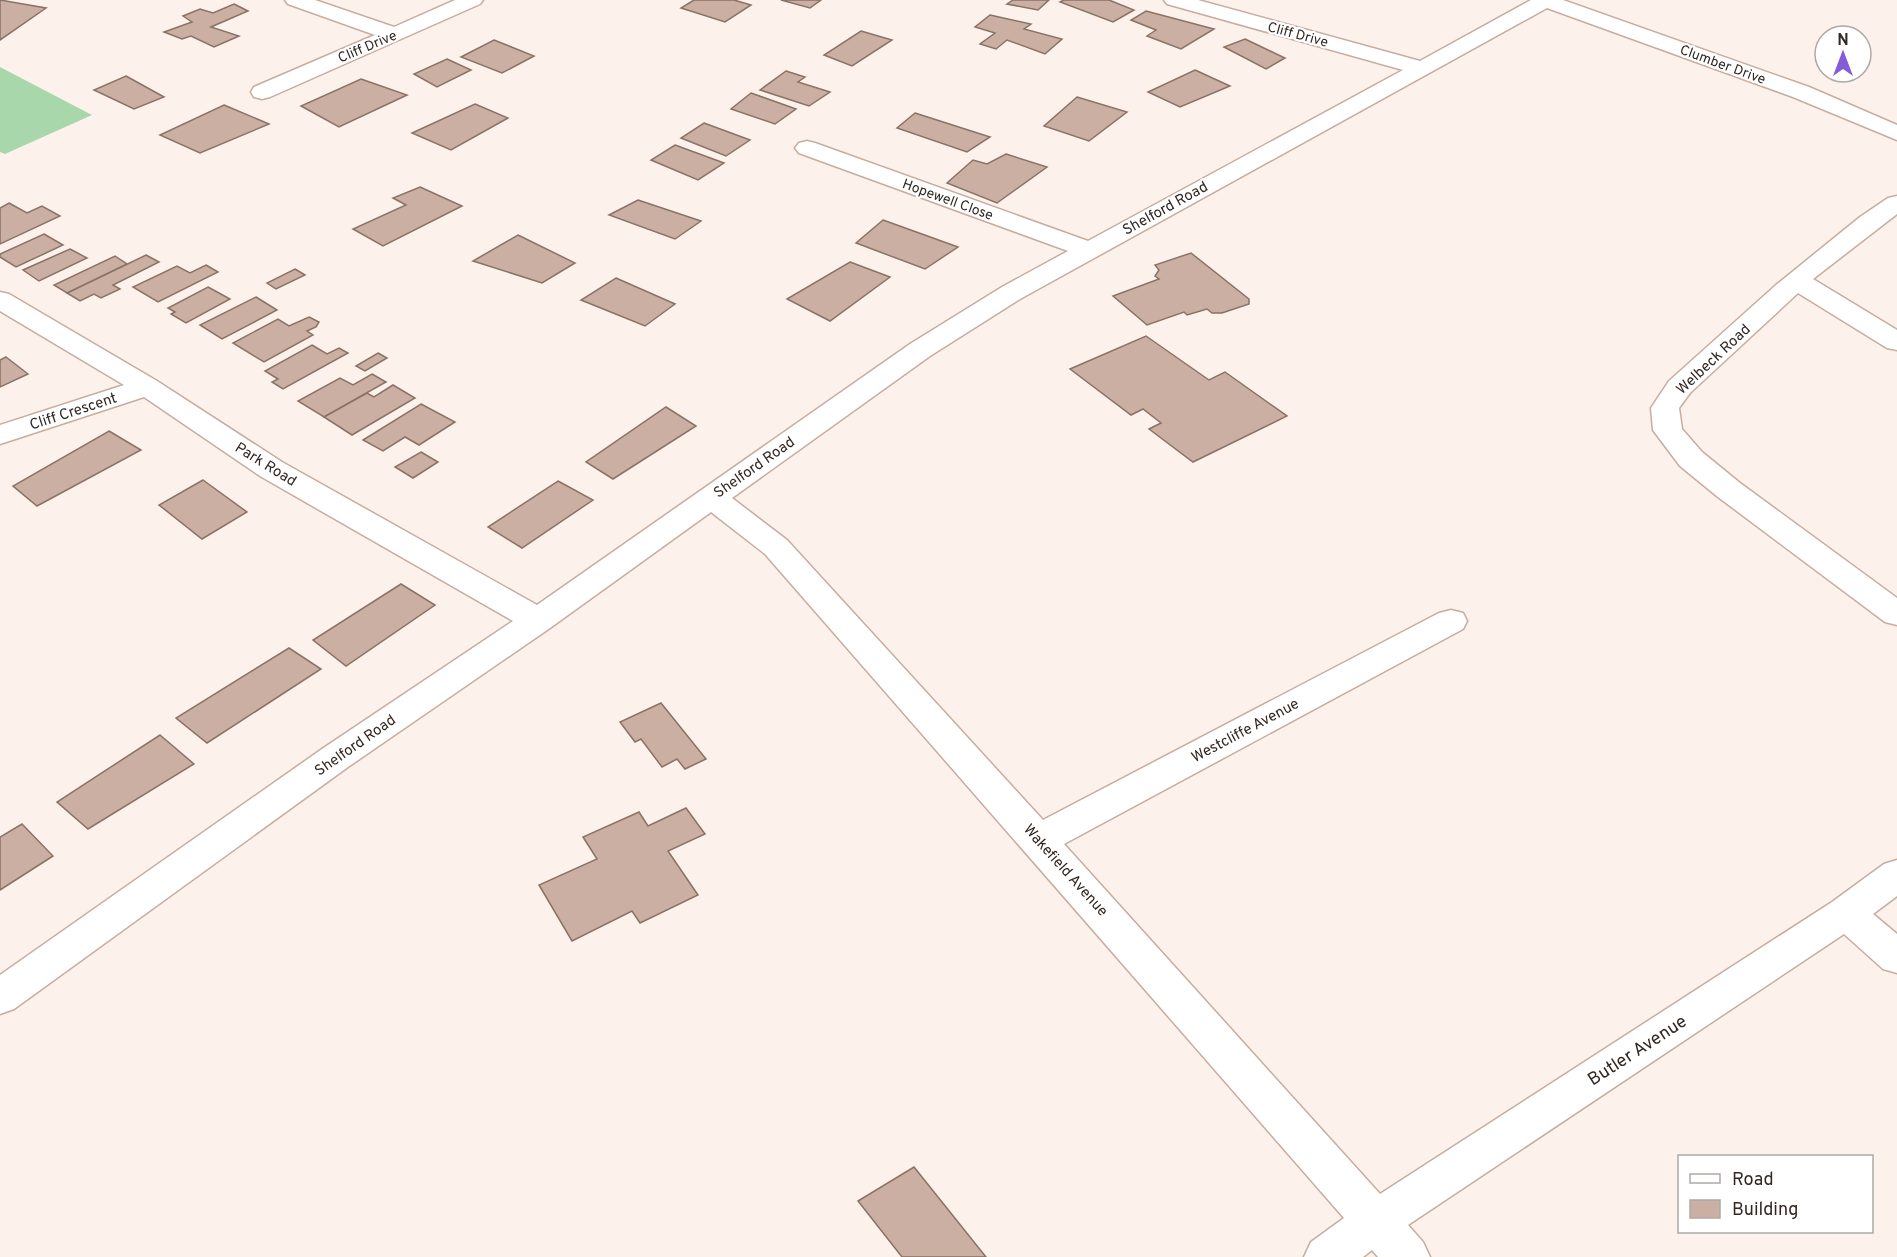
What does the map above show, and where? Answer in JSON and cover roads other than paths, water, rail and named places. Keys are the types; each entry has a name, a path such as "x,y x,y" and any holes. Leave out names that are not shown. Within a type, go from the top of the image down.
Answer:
{"street":[{"path":"295,0 394,34"},
{"name":"Cliff Drive","path":"262,92 473,0"},
{"name":"Cliff Drive","path":"1174,0 1422,68"},
{"name":"Shelford Road","path":"0,996 335,758 538,620 920,350 1011,293 1546,0"},
{"name":"Clumber Drive","path":"1546,0 1800,92 1897,133"},
{"name":"Hopewell Close","path":"807,148 1089,250"},
{"name":"Welbeck Road","path":"1897,204 1870,220 1797,281 1679,387 1665,408 1668,430 1691,459 1729,490 1897,614"},
{"path":"1797,281 1897,342"},
{"name":"Park Road","path":"0,300 147,387 271,469 538,620"},
{"name":"Cliff Crescent","path":"0,435 147,387"},
{"name":"Wakefield Avenue","path":"711,497 776,547 1407,1257"},
{"name":"Westcliffe Avenue","path":"1038,840 1451,621"},
{"name":"Butler Avenue","path":"1327,1257 1376,1222 1846,913 1897,875"},
{"path":"1846,913 1897,957"}]}
